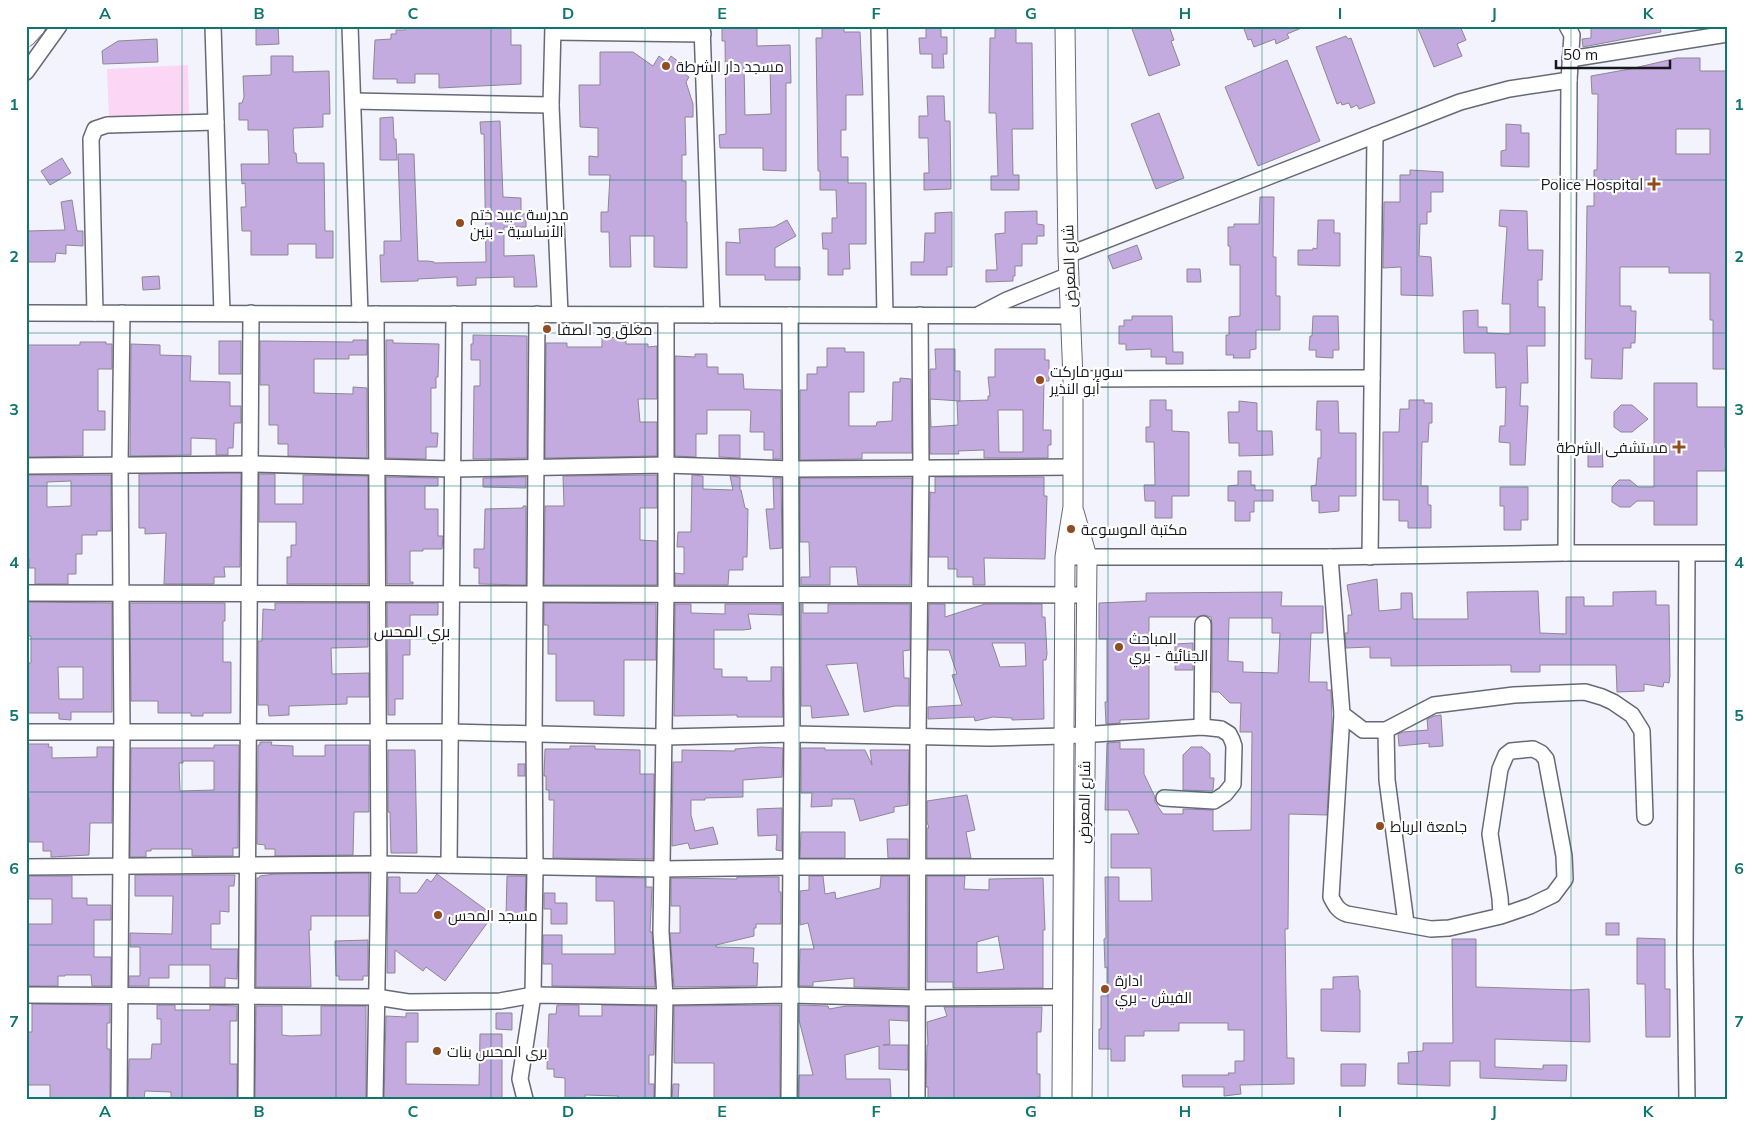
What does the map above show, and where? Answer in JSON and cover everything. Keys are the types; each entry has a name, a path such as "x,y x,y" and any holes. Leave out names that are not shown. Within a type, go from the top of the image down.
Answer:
{"main road":[{"path":"26,37 36,26"},
{"name":"شارع المعرض","path":"1062,1099 1065,557 1073,507 1073,379 1068,255 1065,26"},
{"path":"1066,76 1077,26"},
{"name":"شارع المعرض","path":"1073,507 1087,557 1082,1099"}],"street":[{"path":"26,72 59,26"},
{"path":"214,26 222,313"},
{"path":"350,26 360,314"},
{"path":"879,26 885,315"},
{"path":"1566,553 1569,80 1572,35 1567,26"},
{"path":"560,314 551,104 553,29 702,30 712,315"},
{"path":"1570,59 1727,34"},
{"path":"1068,255 1460,102 1509,89 1569,80"},
{"path":"353,101 551,104"},
{"path":"95,313 90,139 95,129 107,125 216,122"},
{"path":"1370,557 1375,134"},
{"path":"976,316 1007,300 1069,275"},
{"path":"26,313 1071,316"},
{"path":"119,1099 122,733 120,465 122,313"},
{"path":"246,1099 250,313"},
{"path":"375,1099 379,864 376,593 376,314"},
{"path":"449,865 454,314"},
{"path":"525,1099 520,1079 533,995 536,868 534,734 537,314"},
{"path":"663,1099 665,998 661,932 666,594 666,315"},
{"path":"789,1099 792,867 790,315"},
{"path":"917,1099 921,468 920,316"},
{"path":"1073,379 1372,378"},
{"path":"26,466 250,464 452,469 665,465 792,469 1072,468"},
{"path":"1065,557 1330,558 1566,553 1727,553"},
{"path":"1687,554 1687,1099"},
{"path":"1330,558 1342,714 1332,896 1335,906 1342,912 1432,929 1449,928 1501,916 1530,906 1553,895 1565,879 1564,856 1546,759 1541,753 1533,749 1511,751 1506,755 1500,769 1500,780 1490,834 1501,916"},
{"path":"26,593 1086,595"},
{"path":"1202,727 1203,624"},
{"path":"1342,714 1363,730 1386,730 1434,705 1514,695 1585,692 1602,696 1632,715 1642,731 1645,817"},
{"path":"26,732 450,732 664,738 792,734 990,738 1085,735 1202,727 1221,728 1229,734 1234,746 1233,784 1225,794 1214,801 1164,798"},
{"path":"1386,730 1387,780 1406,923"},
{"path":"26,867 379,864 662,869 918,866 1063,867"},
{"path":"26,995 376,996 417,1002 500,1001 533,995 665,998 789,995 917,998 1062,997"}],"shaded area":[{"path":"188,65 189,116 109,119 107,69"}],"building":[{"path":"256,26 278,26 279,44 256,45"},
{"path":"405,26 444,26 444,28 511,26 511,45 521,45 521,84 439,88 439,74 415,74 415,83 397,83 397,79 373,79 375,40 391,39 391,34 396,34 396,30 405,30"},
{"path":"722,26 757,26 757,46 790,45 791,83 786,83 786,171 763,170 763,148 720,148 719,135 726,134 725,41 722,41","holes":["770,64 771,114 745,115 744,65"]},
{"path":"822,26 844,26 844,32 860,32 863,95 846,95 846,130 841,130 841,157 848,157 848,183 866,183 866,244 849,244 850,269 843,269 843,275 828,275 828,249 823,249 822,233 832,233 832,218 837,218 836,190 820,190 820,171 818,171 816,38 822,38"},
{"path":"926,26 941,26 941,37 947,37 947,54 943,54 944,68 932,68 932,54 920,54 919,38 926,38"},
{"path":"995,26 1016,26 1016,43 1032,43 1033,129 1012,129 1013,175 1019,175 1019,190 991,190 991,176 998,176 996,113 989,113 990,38 995,38"},
{"path":"1131,26 1169,26 1174,40 1171,41 1180,65 1149,76"},
{"path":"1243,26 1304,27 1287,34 1289,38 1276,44 1275,39 1254,47 1251,39 1248,40"},
{"path":"1417,26 1460,26 1466,40 1457,44 1462,56 1434,67"},
{"path":"1591,26 1618,26 1619,28 1660,26 1661,32 1583,47 1582,39 1591,38"},
{"path":"1346,36 1348,39 1351,38 1375,103 1359,109 1357,105 1351,108 1349,103 1342,105 1341,102 1337,104 1316,47"},
{"path":"157,39 158,62 103,64 102,51 118,41"},
{"path":"600,52 633,52 653,66 659,56 667,62 671,56 683,65 679,70 689,77 686,82 693,104 693,117 685,117 686,155 682,155 682,181 686,181 687,268 654,267 654,236 630,236 631,267 610,267 609,232 601,232 601,212 608,212 610,175 589,175 589,156 598,157 598,128 580,127 579,85 600,85"},
{"path":"271,56 293,56 293,72 329,71 330,114 323,114 323,127 294,128 293,130 294,153 296,153 297,163 324,163 325,231 333,231 333,258 316,258 316,244 288,244 288,255 251,255 251,231 242,231 241,207 246,207 245,183 242,184 241,164 269,164 268,130 248,130 248,120 239,120 239,103 242,103 244,97 243,76 271,75"},
{"path":"1677,58 1700,58 1700,71 1727,71 1727,369 1713,369 1713,320 1710,320 1710,273 1669,273 1669,267 1620,267 1620,306 1631,306 1631,311 1636,311 1635,343 1631,343 1631,348 1623,348 1622,379 1591,378 1592,359 1585,359 1587,206 1594,206 1594,170 1597,170 1598,94 1592,94 1591,76","holes":["1676,129 1710,129 1710,154 1676,154"]},
{"path":"1287,60 1320,141 1258,166 1225,87"},
{"path":"927,96 944,96 945,121 950,121 951,189 924,190 924,173 929,173 928,138 919,138 919,116 928,116"},
{"path":"1159,113 1184,178 1156,189 1131,124"},
{"path":"393,117 397,160 380,160 380,118"},
{"path":"500,121 503,197 521,198 521,214 526,214 526,227 504,227 504,256 534,255 537,287 514,287 514,277 476,278 476,285 457,286 457,277 381,282 380,255 384,255 384,241 401,241 398,154 414,154 418,261 434,263 486,262 484,134 481,134 480,122"},
{"path":"1506,124 1521,125 1521,133 1529,133 1529,167 1501,166 1501,151 1506,150"},
{"path":"62,158 71,173 50,185 41,171"},
{"path":"1410,170 1443,172 1443,192 1431,192 1431,212 1427,212 1427,224 1420,224 1419,256 1431,257 1433,296 1401,295 1401,267 1383,268 1384,202 1400,202 1400,175 1410,175"},
{"path":"1260,197 1274,197 1273,257 1276,257 1276,296 1280,296 1280,330 1256,330 1256,349 1250,350 1250,358 1233,358 1234,355 1226,355 1226,335 1229,335 1229,317 1240,316 1240,265 1230,265 1228,227 1234,227 1234,224 1259,224"},
{"path":"72,200 77,231 83,231 83,246 66,245 66,254 56,253 55,262 26,262 27,231 65,230 61,202"},
{"path":"1500,210 1527,211 1528,250 1543,250 1542,280 1538,280 1538,307 1545,307 1545,346 1527,346 1528,383 1521,383 1520,406 1528,406 1525,465 1510,465 1510,443 1499,442 1500,426 1505,426 1506,387 1496,388 1495,353 1464,353 1463,311 1478,310 1478,327 1487,327 1487,333 1510,334 1510,304 1502,304 1507,227 1499,226"},
{"path":"1037,211 1037,224 1044,225 1044,236 1037,236 1037,244 1022,244 1022,266 1015,266 1013,281 986,282 986,270 997,270 995,234 1005,233 1005,212"},
{"path":"952,212 952,267 947,267 947,275 911,275 911,262 924,262 925,233 935,233 935,213"},
{"path":"787,220 796,236 775,248 775,267 800,267 800,280 765,280 765,275 726,275 726,242 740,243 739,229 774,227"},
{"path":"1318,220 1334,220 1334,233 1340,233 1340,266 1298,265 1298,250 1317,249"},
{"path":"1137,245 1142,259 1113,269 1108,256"},
{"path":"1187,269 1200,269 1201,282 1187,282"},
{"path":"159,276 160,289 143,290 142,277"},
{"path":"1132,316 1172,316 1173,352 1183,352 1183,364 1166,364 1166,357 1151,357 1151,349 1126,350 1126,344 1119,344 1119,326 1124,326 1124,320 1132,320"},
{"path":"1313,316 1338,316 1339,350 1333,350 1333,358 1316,357 1316,350 1309,350"},
{"path":"473,335 527,336 527,458 473,459 474,386 480,386 480,360 471,360"},
{"path":"626,337 626,344 648,344 648,347 657,346 657,399 638,399 640,422 657,422 657,456 545,458 546,343 567,343 567,347 602,347 602,338"},
{"path":"353,340 367,340 367,355 349,355 349,359 314,359 314,393 353,394 353,387 367,388 367,458 288,456 288,444 278,444 278,425 269,425 269,385 260,385 260,341 353,342"},
{"path":"386,340 393,340 393,343 439,344 436,388 431,388 431,433 438,433 437,447 426,447 426,459 386,458"},
{"path":"219,341 241,341 241,374 219,374"},
{"path":"80,342 106,342 106,344 112,344 112,369 98,369 98,411 105,411 105,430 83,430 83,456 26,457 26,345 80,345"},
{"path":"131,344 160,345 160,355 191,356 190,381 230,382 230,406 241,406 241,423 234,423 233,448 228,448 228,455 216,455 216,439 191,438 191,455 130,456"},
{"path":"827,348 845,348 845,352 864,352 864,392 849,392 849,426 876,426 877,422 892,421 893,382 900,382 900,378 911,379 912,453 862,453 862,459 800,460 800,390 807,390 807,374 817,374 817,367 827,367"},
{"path":"935,349 955,349 955,371 960,371 960,401 988,400 988,396 990,396 988,377 995,377 995,349 1045,349 1045,360 1049,360 1049,381 1044,381 1043,430 1051,430 1051,445 1048,445 1048,458 984,458 984,450 958,451 959,454 930,454 930,399 930,369 936,369","holes":["930,399 959,401 957,401 958,425 931,427","998,410 1023,410 1023,452 999,452"]},
{"path":"695,354 707,354 707,367 718,367 718,374 743,374 744,389 781,390 781,459 773,459 773,450 764,450 764,432 750,432 751,411 749,410 707,410 707,434 696,434 696,457 675,456 675,356 695,357"},
{"path":"1654,383 1697,383 1697,407 1725,407 1725,448 1727,448 1725,471 1697,471 1697,525 1654,525 1654,501 1637,501 1630,507 1620,507 1612,502 1612,487 1619,480 1630,480 1638,487 1654,487"},
{"path":"1150,400 1166,400 1166,410 1172,410 1172,431 1189,432 1189,496 1172,496 1172,518 1155,518 1155,501 1145,501 1144,485 1155,485 1154,442 1146,442 1146,427 1150,427"},
{"path":"1409,400 1424,400 1424,403 1432,403 1432,423 1429,423 1428,442 1422,442 1421,486 1428,486 1428,505 1431,505 1431,528 1408,528 1408,521 1399,521 1399,500 1383,500 1383,432 1399,432 1400,409 1409,409"},
{"path":"1239,401 1257,403 1257,431 1272,431 1273,455 1239,456 1239,443 1229,443 1228,412 1239,412"},
{"path":"1317,401 1338,401 1339,433 1356,433 1356,496 1339,496 1339,511 1319,513 1319,501 1312,501 1311,486 1316,485 1318,458 1321,458 1321,430 1316,430"},
{"path":"1621,405 1632,405 1648,419 1632,432 1621,432 1614,427 1614,412"},
{"path":"719,435 740,435 740,458 719,457"},
{"path":"1588,447 1602,447 1603,467 1588,467"},
{"path":"1238,471 1251,471 1251,485 1255,485 1255,490 1273,490 1273,501 1254,501 1254,512 1250,512 1250,521 1235,521 1235,501 1228,501 1228,486 1238,485"},
{"path":"241,473 240,567 224,567 225,577 214,577 214,584 164,584 166,533 145,534 145,528 139,528 139,474"},
{"path":"259,474 275,474 275,504 303,504 303,475 368,476 368,584 287,584 287,557 291,557 291,545 296,545 296,522 259,522"},
{"path":"26,475 111,475 111,531 97,531 97,535 82,535 82,554 76,554 76,574 68,574 68,584 35,584 35,568 29,568 29,559 26,559","holes":["71,481 71,506 47,507 47,482"]},
{"path":"657,475 657,508 640,508 640,540 657,541 657,585 544,585 545,506 564,506 563,476"},
{"path":"692,475 703,476 703,489 733,490 730,476 740,477 740,490 745,508 748,509 747,557 743,557 743,570 729,570 728,585 675,585 675,573 684,574 684,547 677,547 678,532 691,532"},
{"path":"386,477 438,478 438,486 425,486 425,509 438,509 438,536 443,536 442,549 410,551 410,582 413,582 413,584 387,584"},
{"path":"526,477 526,488 483,487 483,478"},
{"path":"935,477 1044,477 1044,496 1047,496 1045,559 984,558 985,585 973,585 973,577 957,577 957,569 948,569 948,557 929,557 930,492 935,493"},
{"path":"773,478 781,478 782,548 770,549 766,509 774,509"},
{"path":"800,478 912,478 910,585 858,585 856,567 830,567 830,585 801,585 801,577 810,577 809,542 800,542"},
{"path":"1500,487 1528,487 1528,520 1521,520 1521,530 1504,530 1504,506 1500,506"},
{"path":"523,506 526,506 526,585 479,584 479,568 474,568 474,549 484,549 485,509 523,508"},
{"path":"1377,579 1379,611 1401,609 1401,593 1412,593 1413,619 1468,619 1467,592 1538,591 1540,633 1566,634 1566,597 1584,597 1584,606 1613,606 1613,592 1656,591 1656,605 1669,605 1669,683 1664,682 1663,687 1644,684 1644,691 1617,692 1616,665 1540,665 1540,672 1511,672 1511,665 1391,666 1391,658 1370,658 1370,647 1346,648 1345,633 1348,633 1348,615 1352,615 1347,585"},
{"path":"1282,592 1281,606 1323,606 1323,633 1311,633 1309,682 1327,682 1327,690 1331,690 1332,721 1327,815 1289,814 1288,929 1285,929 1287,1058 1294,1058 1294,1084 1240,1085 1241,1094 1224,1096 1224,1087 1183,1087 1182,1075 1229,1075 1228,1073 1235,1073 1235,1061 1244,1061 1244,1030 1228,1030 1228,1023 1179,1023 1179,1031 1144,1031 1144,1036 1125,1036 1125,1061 1111,1061 1111,1049 1099,1049 1101,996 1107,996 1107,967 1105,968 1104,939 1106,938 1105,877 1119,877 1119,901 1152,901 1151,868 1111,868 1111,834 1139,834 1128,810 1105,810 1107,743 1120,742 1120,749 1144,749 1144,774 1155,797 1155,802 1163,814 1183,814 1183,809 1213,810 1213,831 1251,830 1252,732 1240,732 1241,703 1230,703 1219,692 1212,692 1211,617 1204,615 1197,617 1149,617 1149,719 1120,720 1120,723 1106,724 1107,639 1099,639 1099,603 1146,601 1146,593","holes":["1229,618 1272,618 1272,633 1280,633 1278,673 1243,672 1243,662 1228,661"]},
{"path":"26,602 112,603 112,712 71,712 71,720 59,719 59,713 26,713 26,663 31,663 31,636 26,636","holes":["58,667 83,667 83,699 59,699"]},
{"path":"130,603 225,603 223,662 231,662 231,713 203,713 203,716 191,716 191,713 158,713 158,701 131,701"},
{"path":"275,603 368,603 368,647 331,648 332,674 369,673 369,697 347,697 347,704 289,706 289,715 269,716 268,705 258,705 258,641 262,641 263,609 275,610"},
{"path":"387,603 438,603 438,615 410,615 410,655 403,655 403,699 395,699 395,715 388,715"},
{"path":"544,603 656,604 656,660 624,660 624,716 594,715 594,701 556,701 556,654 548,654 548,625 544,625"},
{"path":"675,604 691,604 691,613 725,614 725,604 782,604 782,615 748,614 751,629 714,630 714,669 722,669 722,677 747,677 747,681 771,681 771,667 782,667 783,717 737,717 737,715 674,716"},
{"path":"801,604 803,604 803,613 828,613 828,604 910,604 910,650 903,651 904,678 909,678 909,706 895,706 864,712 857,663 826,665 849,715 812,718 811,706 801,706"},
{"path":"929,604 945,604 945,617 985,604 1042,604 1042,617 1045,617 1047,654 1046,660 1043,660 1044,719 1012,720 1012,718 993,717 975,721 974,717 928,719 928,707 962,705 952,675 957,674 949,650 928,650","holes":["992,643 1025,643 1026,666 1000,667"]},
{"path":"1193,643 1193,670 1175,670 1175,644"},
{"path":"1441,715 1443,746 1429,747 1429,743 1399,746 1398,734 1428,730 1427,719"},
{"path":"260,742 272,742 271,745 293,746 293,756 325,756 325,745 369,745 369,812 354,812 353,855 275,856 275,849 265,849 265,845 257,844 258,745 260,745"},
{"path":"26,744 49,744 48,747 52,747 52,758 97,757 97,747 113,747 112,823 90,823 89,855 51,857 51,851 43,851 43,842 29,842 29,797 26,797"},
{"path":"214,745 239,745 238,848 233,848 233,856 192,856 192,849 151,849 151,851 146,851 146,857 130,857 131,748 214,748","holes":["183,761 214,761 214,790 180,791 179,763 183,763"]},
{"path":"570,746 595,746 595,749 640,750 640,774 654,774 653,859 553,858 554,800 549,800 549,790 546,790 546,776 544,776 545,749 570,749"},
{"path":"1191,747 1202,747 1210,754 1210,778 1214,778 1212,791 1183,790 1183,755"},
{"path":"783,748 782,777 743,780 743,797 691,800 691,815 695,831 713,827 718,844 690,849 688,843 672,846 673,762 682,762 682,750 735,751 735,749"},
{"path":"801,748 865,750 872,765 870,750 909,750 908,805 894,807 894,812 860,821 854,799 832,799 832,806 811,807 812,793 801,793"},
{"path":"388,750 415,750 417,853 391,853 390,812 388,812"},
{"path":"518,764 525,764 525,776 518,776"},
{"path":"967,795 975,830 966,832 971,858 927,858 927,828 929,828 927,822 927,801"},
{"path":"782,808 782,851 776,850 777,835 758,836 757,809"},
{"path":"801,832 845,832 845,858 800,858"},
{"path":"887,839 908,839 908,858 888,858"},
{"path":"369,873 369,916 311,916 311,930 309,930 311,987 256,987 257,878 275,874"},
{"path":"437,874 493,915 445,981 426,967 423,971 395,950 395,973 387,973 388,877 400,877 400,893 417,893 427,879 431,882"},
{"path":"135,875 235,875 234,886 229,886 229,912 220,911 220,924 211,924 211,949 238,949 237,979 225,978 225,987 210,987 210,965 169,965 169,978 149,978 149,986 129,986 129,976 140,976 140,947 130,947 130,933 172,934 173,896 135,896"},
{"path":"29,876 72,876 72,898 87,898 87,905 111,905 111,920 94,920 94,957 111,957 111,986 92,986 91,975 65,975 58,976 58,986 28,986 26,924 52,924 52,899 29,899"},
{"path":"507,876 526,876 525,916 506,915"},
{"path":"809,876 823,876 825,894 835,892 836,899 880,888 881,876 908,876 908,988 854,987 854,978 813,982 813,986 799,986 800,949 814,949 808,923 800,925 800,891 809,890"},
{"path":"927,876 965,876 964,889 989,890 989,879 1043,878 1045,930 1043,930 1043,988 953,988 953,982 927,982","holes":["998,936 1004,969 977,973 977,942"]},
{"path":"596,877 646,878 646,887 652,887 650,932 652,932 655,987 552,986 552,964 543,964 543,935 562,935 562,954 615,954 614,901 596,901"},
{"path":"737,877 779,877 781,924 756,924 754,936 716,945 716,947 754,948 753,963 758,963 757,986 674,987 670,933 680,933 680,906 671,906 671,878 737,879"},
{"path":"544,893 555,893 555,903 567,903 567,924 551,924 551,909 544,909"},
{"path":"1606,923 1619,923 1619,935 1606,935"},
{"path":"1637,938 1665,939 1665,989 1670,989 1670,1037 1646,1037 1645,984 1637,984"},
{"path":"1452,939 1476,939 1476,987 1589,989 1590,1042 1495,1039 1495,1067 1543,1069 1543,1065 1567,1065 1566,1081 1480,1078 1480,1061 1450,1061 1450,1086 1398,1084 1398,1063 1409,1063 1408,1052 1423,1051 1423,1043 1453,1043"},
{"path":"368,940 368,976 363,976 363,980 339,980 339,976 336,976 335,941"},
{"path":"1358,976 1360,1032 1321,1031 1321,989 1333,989 1333,977"},
{"path":"32,1004 110,1005 110,1023 107,1023 107,1049 110,1049 110,1099 50,1099 50,1085 26,1085 26,1032 32,1032"},
{"path":"157,1005 175,1005 175,1010 210,1010 210,1005 237,1006 237,1021 230,1021 230,1064 237,1064 237,1099 171,1099 171,1092 145,1091 144,1099 128,1099 129,1059 151,1059 152,1044 161,1044 161,1019 157,1019"},
{"path":"557,1005 579,1005 579,1016 602,1016 602,1005 655,1006 654,1055 649,1055 649,1084 654,1084 654,1099 618,1099 618,1096 585,1095 585,1099 565,1099 565,1078 554,1077 554,1069 547,1069 549,1014 556,1014"},
{"path":"780,1005 780,1099 714,1099 714,1063 674,1063 674,1006"},
{"path":"799,1005 828,1006 829,1009 846,1006 908,1007 908,1021 889,1020 890,1044 883,1045 908,1045 908,1070 879,1069 879,1046 845,1055 846,1079 890,1079 891,1099 798,1099 799,1075 813,1075 799,1020"},
{"path":"256,1006 282,1006 282,1035 290,1036 321,1035 321,1006 366,1006 366,1099 255,1099"},
{"path":"944,1007 1042,1007 1041,1032 1037,1032 1037,1074 1040,1074 1040,1097 1037,1097 1037,1099 928,1099 928,1087 926,1087 927,1022 947,1016"},
{"path":"406,1013 418,1013 418,1042 406,1042 406,1084 479,1085 480,1034 502,1034 502,1099 384,1099 386,1016 406,1017"},
{"path":"496,1013 512,1013 512,1030 496,1029"},
{"path":"1341,1064 1366,1064 1365,1086 1341,1086"},
{"path":"673,1084 679,1084 678,1099 672,1099"}],"place":[{"name":"مسجد دار الشرطة","path":"666,66"},
{"name":"Police Hospital","path":"1654,184"},
{"name":"مدرسة عبيد ختم الأساسية - بنين","path":"460,223"},
{"name":"مغلق ود الصفا","path":"547,329"},
{"name":"سوبر ماركت أبو النذير","path":"1040,380"},
{"name":"مستشفى الشرطة","path":"1679,447"},
{"name":"مكتبة الموسوعة","path":"1071,529"},
{"name":"المباحث الجنائية - بري","path":"1119,647"},
{"name":"جامعة الرباط","path":"1380,826"},
{"name":"مسجد المحس","path":"438,915"},
{"name":"ادارة الفيش - بري","path":"1105,989"},
{"name":"برى المحس بنات","path":"437,1051"}],"district":[{"name":"بري المحس","path":"412,631"}]}
